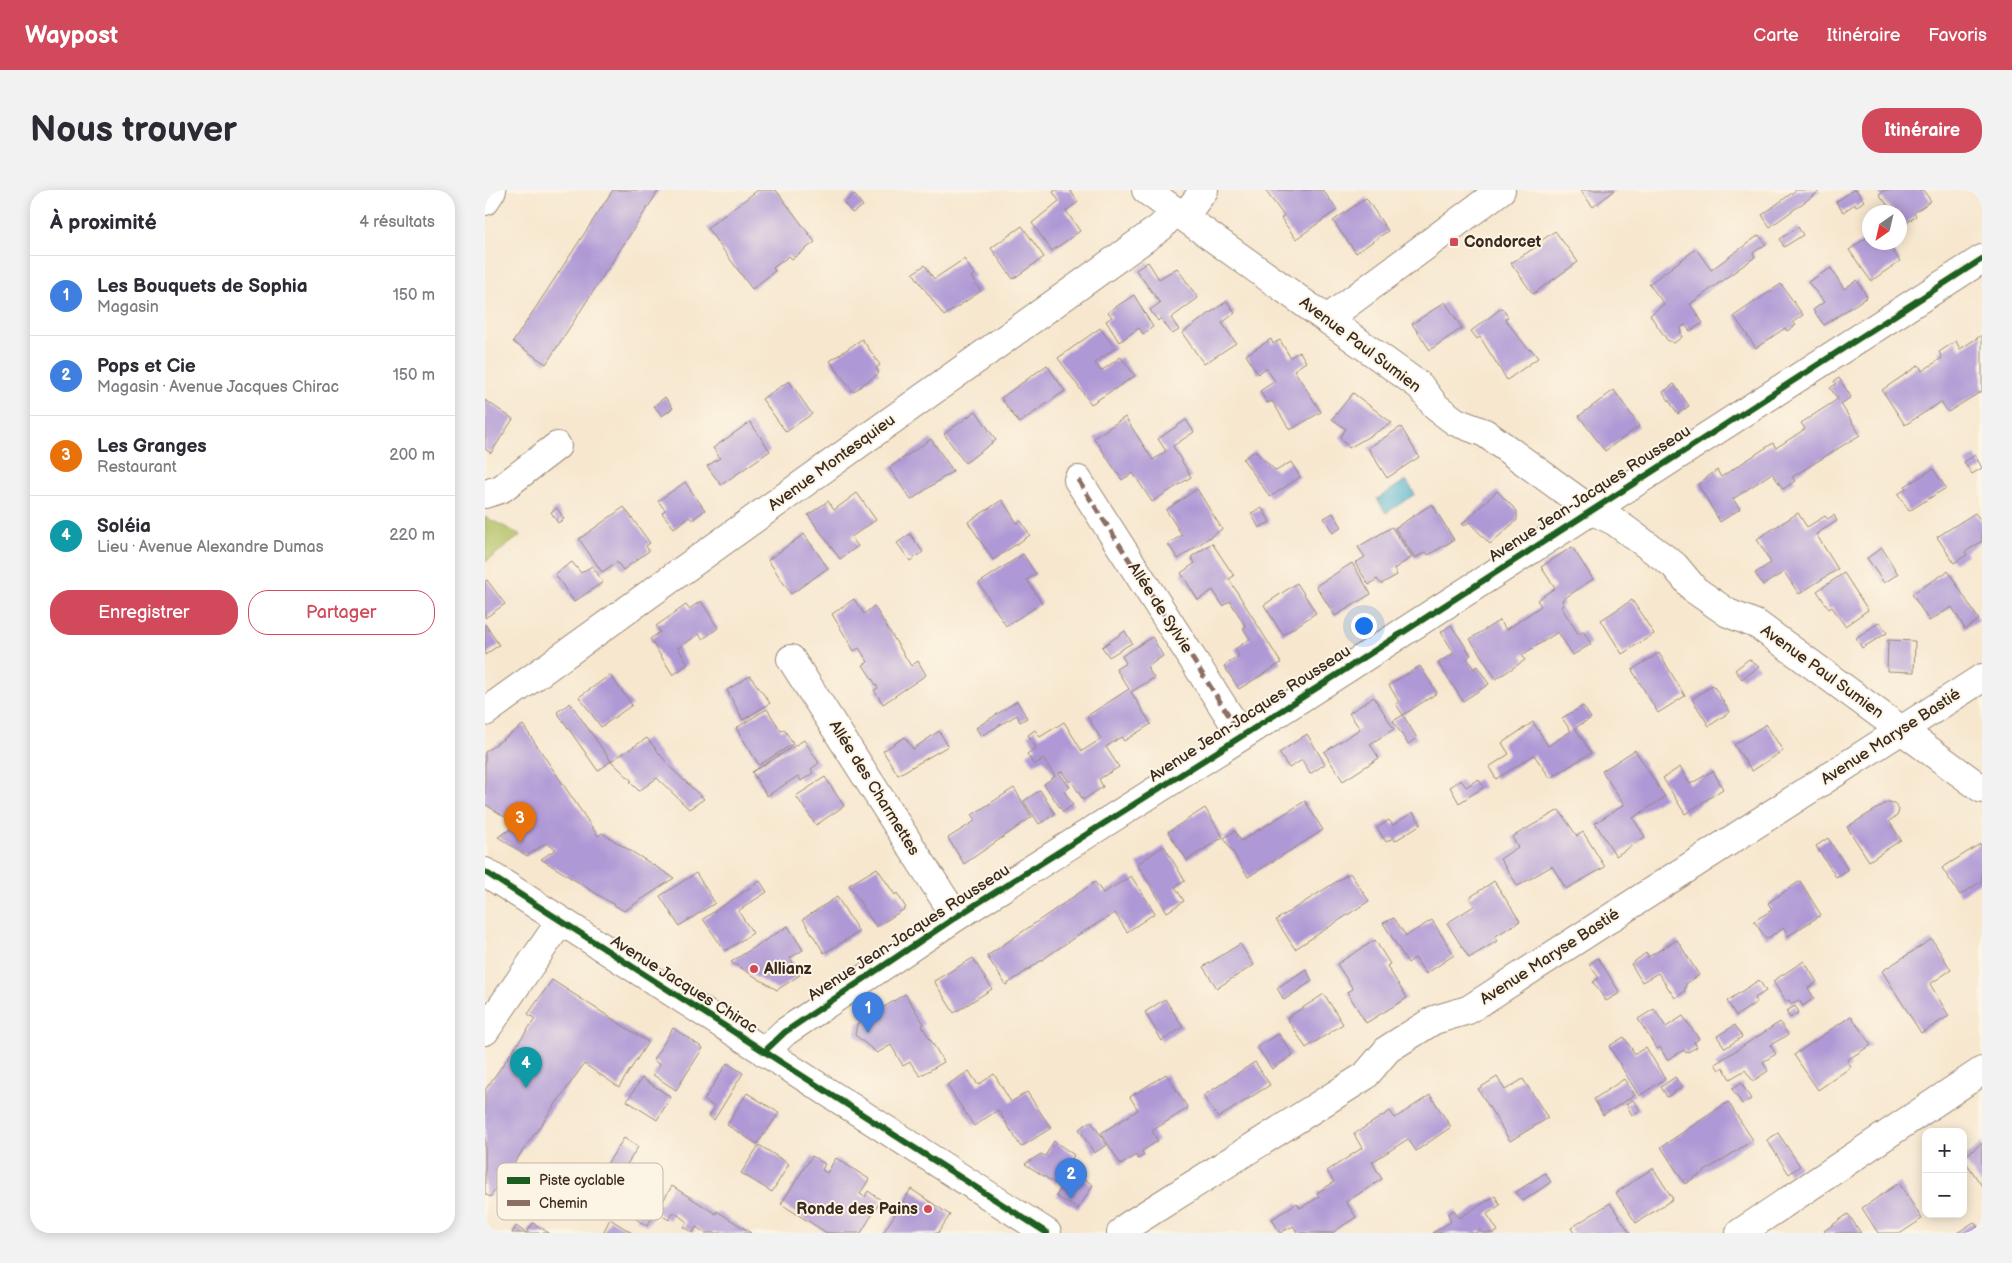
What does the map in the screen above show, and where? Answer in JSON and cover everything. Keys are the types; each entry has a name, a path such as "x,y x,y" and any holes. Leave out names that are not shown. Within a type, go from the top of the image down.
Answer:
{"street":[{"path":"485,201 492,190"},
{"name":"Avenue Paul Sumien","path":"1146,190 1420,386 1436,407 1456,422 1485,433 1591,510 1614,521 1674,565 1695,590 1728,613 1758,625 1982,789"},
{"name":"Avenue Montesquieu","path":"485,712 1179,214 1204,190"},
{"path":"1327,319 1501,190"},
{"name":"Avenue Jean-Jacques Rousseau","path":"764,1052 785,1032 956,917 1242,736 1982,259"},
{"path":"485,494 501,489 557,446"},
{"name":"Allée de Sylvie","path":"1078,480 1242,736"},
{"name":"Allée des Charmettes","path":"791,659 956,917"},
{"name":"Avenue Maryse Bastié","path":"1121,1233 1365,1076 1387,1049 1434,1020 1468,1010 1982,678"},
{"name":"Avenue Jacques Chirac","path":"485,872 560,922 1047,1233"},
{"path":"485,1031 560,922"},
{"path":"1740,1233 1982,1071"}],"green space":[{"path":"485,517 521,535 485,562"}],"water":[{"path":"1406,480 1415,494 1386,513 1377,499"}],"building":[{"path":"613,190 659,190 546,364 513,342"},
{"path":"758,190 776,190 815,242 792,259 789,256 773,268 775,271 752,289 707,228"},
{"path":"1056,190 1070,190 1078,202 1066,211 1080,231 1052,251 1032,223 1059,201 1053,192"},
{"path":"1265,190 1323,190 1337,210 1296,239 1281,218 1284,216"},
{"path":"1580,190 1615,190 1593,207"},
{"path":"1796,190 1821,190 1770,227 1762,215"},
{"path":"1853,190 1856,190 1864,201 1856,207 1855,204 1843,212 1836,202"},
{"path":"1885,190 1923,190 1931,201 1914,213 1916,216 1907,223 1907,205 1888,205 1879,194"},
{"path":"854,194 863,206 852,213 844,203"},
{"path":"1366,198 1388,231 1356,253 1333,221"},
{"path":"1022,226 1044,257 1013,279 991,248"},
{"path":"1798,227 1803,235 1784,247 1780,239"},
{"path":"1555,231 1578,262 1533,294 1511,263 1539,245 1538,243"},
{"path":"1759,235 1766,244 1753,253 1755,257 1690,304 1703,323 1690,331 1685,325 1680,328 1682,337 1674,343 1667,340 1650,315 1664,304 1649,284 1696,249 1711,270"},
{"path":"1862,241 1862,250 1892,250 1900,261 1871,281 1849,250"},
{"path":"964,259 975,275 971,277 981,291 944,316 913,273 925,265 934,279"},
{"path":"1148,262 1159,279 1177,268 1198,298 1171,318 1179,330 1172,334 1161,318 1158,321 1150,310 1160,303 1136,270"},
{"path":"1831,268 1844,289 1857,280 1867,297 1824,325 1813,310 1824,302 1808,282"},
{"path":"1781,284 1803,315 1793,322 1796,325 1787,331 1785,328 1756,348 1734,316"},
{"path":"1134,295 1153,327 1143,334 1139,328 1119,342 1106,321 1112,317 1108,312"},
{"path":"1227,301 1235,313 1222,323 1236,343 1204,364 1182,333"},
{"path":"1445,302 1462,328 1430,350 1412,324"},
{"path":"1502,308 1508,317 1505,319 1529,350 1531,349 1538,358 1507,380 1480,337 1477,339 1471,331"},
{"path":"1100,328 1115,348 1095,363 1101,371 1121,357 1135,376 1091,404 1058,358"},
{"path":"1982,335 1982,391 1948,412 1941,402 1905,425 1882,390 1919,365 1922,371 1942,358 1939,352 1956,341 1960,349"},
{"path":"862,339 880,365 876,368 879,373 853,392 830,361"},
{"path":"1271,339 1273,344 1280,340 1290,357 1300,352 1306,362 1294,370 1321,412 1290,430 1272,401 1267,403 1260,391 1275,381 1266,368 1258,374 1246,355"},
{"path":"1047,365 1065,391 1019,423 1001,398"},
{"path":"1839,378 1851,397 1841,404 1860,435 1792,477 1795,481 1783,489 1772,473 1733,499 1740,509 1720,522 1698,484 1717,470 1721,477 1773,443 1776,448 1805,429 1801,423 1838,399 1830,388 1836,384 1834,381"},
{"path":"789,381 812,414 786,432 762,399"},
{"path":"1674,384 1689,406 1678,414 1663,392"},
{"path":"1614,390 1639,426 1605,451 1579,416"},
{"path":"1353,393 1392,423 1349,448 1340,437 1346,429 1332,419"},
{"path":"665,397 673,408 662,416 654,406"},
{"path":"485,400 513,419 491,453 485,449"},
{"path":"976,411 996,440 965,463 944,434"},
{"path":"1125,417 1153,460 1166,451 1158,439 1186,420 1194,432 1173,446 1191,477 1152,502 1133,473 1122,480 1094,438"},
{"path":"750,422 770,451 721,485 707,466 720,458 713,448"},
{"path":"1401,427 1419,457 1387,478 1368,448"},
{"path":"931,439 953,471 911,500 889,468"},
{"path":"1255,451 1276,471 1291,462 1300,477 1270,497 1243,459"},
{"path":"1975,455 1982,468 1972,474 1964,462"},
{"path":"1933,469 1946,488 1909,511 1898,494 1906,489 1905,486"},
{"path":"685,482 705,510 692,520 689,517 674,528 662,513 665,510 658,501"},
{"path":"1197,489 1222,529 1178,559 1168,544 1182,535 1166,510"},
{"path":"1497,491 1517,511 1517,520 1490,544 1469,522 1464,526 1462,524"},
{"path":"857,493 876,520 851,537 858,546 840,559 808,515 828,501 834,510"},
{"path":"1002,500 1017,523 1021,521 1030,535 993,560 968,522"},
{"path":"1432,504 1454,540 1428,555 1426,552 1415,558 1395,528"},
{"path":"624,507 650,543 646,546 649,551 623,570 617,562 602,572 579,539"},
{"path":"557,508 564,519 558,523 551,512"},
{"path":"1262,508 1270,522 1259,528 1251,513"},
{"path":"1333,513 1342,527 1333,533 1324,518"},
{"path":"1798,513 1807,527 1825,516 1828,519 1834,515 1837,521 1816,534 1838,569 1799,594 1784,572 1763,585 1755,573 1771,563 1757,539"},
{"path":"1975,513 1982,522 1982,541 1965,552 1967,555 1954,563 1937,537"},
{"path":"1392,527 1412,557 1394,569 1397,575 1381,584 1377,579 1369,585 1355,563 1365,557 1358,547"},
{"path":"804,534 828,568 791,594 768,560"},
{"path":"910,534 923,552 910,561 897,543"},
{"path":"1212,543 1234,576 1229,579 1281,663 1239,689 1224,666 1239,656 1235,649 1250,639 1243,628 1246,627 1230,601 1223,606 1213,590 1198,600 1181,573 1195,563 1191,557"},
{"path":"1572,547 1593,579 1562,600 1564,605 1561,607 1579,635 1583,631 1591,644 1573,655 1558,632 1522,655 1525,660 1496,679 1470,639 1500,620 1506,630 1541,606 1537,600 1555,588 1541,567"},
{"path":"1882,548 1898,574 1884,583 1867,558"},
{"path":"1023,554 1036,574 1027,580 1042,603 1006,626 979,583"},
{"path":"572,562 581,573 592,566 603,582 574,602 555,574"},
{"path":"1352,563 1371,594 1335,616 1316,586"},
{"path":"1948,571 1979,620 1965,629 1952,607 1929,621 1912,594"},
{"path":"1844,573 1868,610 1845,626 1832,607 1829,609 1817,591"},
{"path":"487,580 505,604 485,618 485,581"},
{"path":"1297,583 1316,613 1283,635 1264,605"},
{"path":"854,599 864,614 874,606 911,666 918,661 926,675 883,704 874,690 878,688 863,665 868,662 859,648 854,651 832,614"},
{"path":"1632,600 1654,634 1622,654 1601,620"},
{"path":"701,601 718,628 703,639 699,634 678,648 688,664 673,675 650,639 660,632 656,626 686,605 689,609"},
{"path":"1880,622 1887,633 1862,648 1856,638"},
{"path":"485,624 499,645 485,655"},
{"path":"1451,625 1471,655 1467,658 1474,669 1477,666 1489,684 1463,701 1438,663 1454,653 1441,632"},
{"path":"1125,631 1132,643 1109,657 1102,647"},
{"path":"1152,637 1163,656 1147,667 1154,678 1131,692 1151,724 1124,741 1121,737 1106,747 1119,767 1099,779 1103,787 1083,800 1071,780 1069,782 1062,772 1059,773 1070,787 1064,791 1073,805 1063,812 1044,784 1055,776 1043,759 1034,765 1027,754 1036,748 1028,735 1035,730 1040,737 1064,722 1082,751 1101,739 1087,716 1129,689 1116,669 1126,663 1122,656"},
{"path":"1888,640 1915,641 1914,672 1887,671"},
{"path":"1659,653 1685,696 1658,713 1632,670"},
{"path":"1749,659 1759,667 1742,679 1735,670"},
{"path":"1420,666 1437,693 1403,715 1396,704 1399,702 1389,685"},
{"path":"610,675 632,705 601,727 579,697"},
{"path":"750,676 770,703 743,720 727,690"},
{"path":"1713,685 1730,712 1709,726 1692,699"},
{"path":"1374,697 1394,729 1370,744 1379,758 1343,781 1324,752 1360,729 1349,713"},
{"path":"1017,701 1027,718 1020,722 1017,715 981,736 976,728"},
{"path":"570,703 611,761 598,771 557,712"},
{"path":"1583,706 1591,718 1575,728 1591,753 1550,778 1534,755 1496,779 1489,767 1509,754 1502,743 1533,722 1548,746 1571,731 1562,718"},
{"path":"767,709 781,731 784,729 793,744 759,765 736,728"},
{"path":"1403,715 1417,738 1408,744 1393,721"},
{"path":"1766,724 1783,751 1752,771 1734,745"},
{"path":"523,725 598,836 602,833 674,878 624,911 541,859 556,849 546,843 527,856 498,837 517,825 485,804 485,752"},
{"path":"939,731 948,746 898,775 883,751 905,737 913,749"},
{"path":"1307,734 1325,764 1310,774 1302,760 1289,768 1279,753"},
{"path":"647,738 671,768 704,799 689,809 657,778 639,791 630,782 632,781 611,761"},
{"path":"804,740 819,763 811,769 813,773 801,781 798,776 767,796 752,772"},
{"path":"1635,750 1665,797 1633,818 1645,837 1616,856 1595,823 1624,805 1602,771"},
{"path":"1680,767 1690,784 1713,771 1723,789 1685,814 1663,778"},
{"path":"825,777 844,806 816,825 796,796"},
{"path":"1478,779 1484,787 1459,803 1450,787 1461,780 1466,787"},
{"path":"1014,788 1032,817 964,864 948,838 975,821 972,815"},
{"path":"1040,790 1055,814 1039,824 1024,801"},
{"path":"1305,801 1323,830 1248,877 1224,838 1235,831 1241,841"},
{"path":"1888,802 1894,803 1899,810 1897,816 1889,821 1901,840 1869,861 1847,827"},
{"path":"1205,808 1223,837 1187,860 1168,832"},
{"path":"1559,810 1577,836 1583,832 1605,867 1566,889 1552,866 1518,886 1500,859 1518,847 1512,837"},
{"path":"1413,812 1421,824 1395,841 1393,838 1386,842 1377,828 1389,820 1393,825"},
{"path":"1828,838 1848,870 1836,877 1816,846"},
{"path":"1980,844 1982,847 1982,881 1960,895 1942,868"},
{"path":"1164,846 1185,881 1175,887 1184,901 1167,912 1137,864"},
{"path":"877,868 895,895 897,893 906,908 876,927 849,885"},
{"path":"696,873 715,903 679,926 660,896"},
{"path":"1350,873 1369,901 1295,949 1276,920"},
{"path":"1131,876 1155,913 1127,932 1115,913 1078,935 1006,985 987,956 1095,882 1103,893"},
{"path":"760,881 767,892 738,911 753,933 725,951 703,919"},
{"path":"1494,881 1520,921 1494,937 1497,941 1469,958 1447,923 1474,906 1469,898"},
{"path":"1800,881 1821,915 1788,936 1784,928 1766,939 1754,921 1772,910 1768,903"},
{"path":"837,897 859,932 824,953 803,919"},
{"path":"1394,918 1406,936 1432,920 1454,955 1426,974 1415,958 1408,963 1383,923"},
{"path":"788,926 803,950 790,958 800,975 777,990 731,962"},
{"path":"1932,939 1951,970 1930,984 1949,1016 1921,1033 1882,971"},
{"path":"1375,940 1390,964 1387,966 1407,998 1366,1023 1347,992 1353,989 1337,964"},
{"path":"1677,940 1699,975 1686,984 1684,992 1675,998 1658,973 1642,982 1631,964 1646,953 1648,957"},
{"path":"1240,944 1254,965 1217,988 1203,967"},
{"path":"973,958 992,989 954,1013 934,981"},
{"path":"1598,958 1620,993 1606,1001 1593,982 1599,978 1589,964"},
{"path":"1804,961 1817,982 1808,988 1814,998 1803,1006 1799,1000 1791,1004 1789,1000 1786,1002 1773,981"},
{"path":"1306,969 1312,981 1284,1000 1277,988"},
{"path":"552,980 648,1042 619,1087 584,1064 514,1163 497,1163 497,1187 490,1197 485,1194 485,1090 535,1019 528,1014"},
{"path":"1759,980 1766,991 1755,998 1757,1002 1736,1016 1727,1001"},
{"path":"905,994 924,1024 922,1026 944,1062 920,1076 910,1062 903,1066 891,1045 877,1053 855,1035 857,1024"},
{"path":"1324,994 1343,1024 1306,1048 1287,1018"},
{"path":"1165,999 1183,1027 1162,1041 1145,1012"},
{"path":"1795,1006 1799,1012 1790,1018 1786,1011"},
{"path":"1654,1009 1666,1027 1683,1016 1699,1039 1694,1042 1697,1047 1686,1053 1684,1050 1667,1060 1660,1047 1657,1049 1638,1019"},
{"path":"1851,1016 1871,1045 1847,1060 1851,1067 1818,1090 1794,1055"},
{"path":"1780,1022 1788,1035 1770,1045 1776,1054 1763,1062 1768,1071 1753,1081 1745,1070 1730,1079 1723,1067 1719,1070 1715,1064"},
{"path":"1735,1025 1742,1037 1725,1048 1717,1036"},
{"path":"673,1028 703,1048 676,1090 653,1075 660,1065 653,1060"},
{"path":"1279,1034 1293,1055 1272,1069 1257,1047"},
{"path":"1624,1037 1635,1054 1646,1047 1665,1079 1639,1096 1609,1046"},
{"path":"1255,1062 1270,1085 1218,1118 1203,1096"},
{"path":"727,1063 743,1073 714,1120 709,1116 715,1107 704,1100"},
{"path":"969,1071 978,1085 994,1074 1011,1102 1027,1092 1051,1128 1021,1147 998,1110 974,1126 947,1085"},
{"path":"1166,1074 1188,1108 1152,1131 1158,1141 1142,1151 1144,1155 1138,1159 1136,1155 1121,1165 1101,1133 1138,1110 1130,1097"},
{"path":"1497,1077 1505,1090 1523,1079 1548,1118 1510,1141 1478,1089"},
{"path":"1675,1077 1682,1087 1667,1097 1661,1087"},
{"path":"642,1078 671,1097 657,1120 627,1101"},
{"path":"1624,1079 1635,1095 1603,1115 1594,1099"},
{"path":"1741,1083 1751,1099 1742,1104 1732,1089"},
{"path":"747,1093 779,1113 757,1144 727,1125"},
{"path":"1430,1095 1451,1127 1416,1151 1408,1139 1372,1162 1382,1179 1346,1202 1356,1217 1332,1233 1298,1233 1293,1226 1280,1233 1272,1219 1297,1203 1300,1208 1319,1197 1317,1193 1334,1182 1327,1171 1362,1148 1354,1134 1390,1111 1395,1118"},
{"path":"1633,1100 1640,1110 1632,1115 1626,1104"},
{"path":"1728,1102 1753,1140 1685,1184 1661,1147"},
{"path":"1091,1121 1107,1145 1094,1153 1079,1129"},
{"path":"1778,1133 1800,1166 1789,1174 1767,1140"},
{"path":"624,1138 638,1147 628,1163 608,1163"},
{"path":"1054,1141 1074,1155 1056,1184 1025,1164 1041,1154 1045,1156"},
{"path":"1982,1143 1982,1186 1967,1164 1967,1155"},
{"path":"759,1145 789,1164 772,1192 741,1173"},
{"path":"812,1156 825,1164 822,1170 827,1173 836,1158 869,1179 860,1194 865,1197 868,1191 881,1200 861,1233 827,1233 781,1204"},
{"path":"1653,1168 1673,1199 1636,1223 1616,1193"},
{"path":"1072,1171 1093,1185 1078,1209 1056,1196"},
{"path":"1545,1173 1551,1182 1523,1201 1516,1192"},
{"path":"1899,1183 1922,1219 1901,1233 1878,1233 1862,1208"},
{"path":"672,1186 716,1214 717,1211 751,1233 705,1233 696,1227 693,1233 684,1227 687,1222 674,1212 669,1220 663,1216 663,1201"},
{"path":"911,1189 950,1215 938,1233 883,1233"},
{"path":"1495,1196 1500,1205 1487,1214 1498,1231 1495,1233 1482,1233 1480,1230 1476,1233 1432,1233 1451,1222 1448,1214 1454,1210 1459,1218"},
{"path":"1610,1203 1630,1233 1574,1233 1571,1228"},
{"path":"1848,1214 1861,1233 1826,1233 1824,1231"},
{"path":"610,1220 612,1220 632,1233 603,1233"},
{"path":"638,1220 651,1220 647,1226"},
{"path":"1974,1222 1982,1233 1957,1233"},
{"path":"533,1223 549,1233 526,1233"},
{"path":"516,1226 526,1233 512,1233"}],"marked path":[{"path":"1078,480 1242,736"}],"cycle path":[{"path":"764,1052 785,1032 956,917 1242,736 1982,259"},
{"path":"485,872 1047,1233"}],"place":[{"name":"Condorcet","path":"1454,242"},
{"name":"Les Granges","path":"520,843"},
{"name":"Allianz","path":"754,969"},
{"name":"Les Bouquets de Sophia","path":"868,1033"},
{"name":"Soléia","path":"526,1088"},
{"name":"Pops et Cie","path":"1071,1199"},
{"name":"Ronde des Pains","path":"928,1209"}]}
